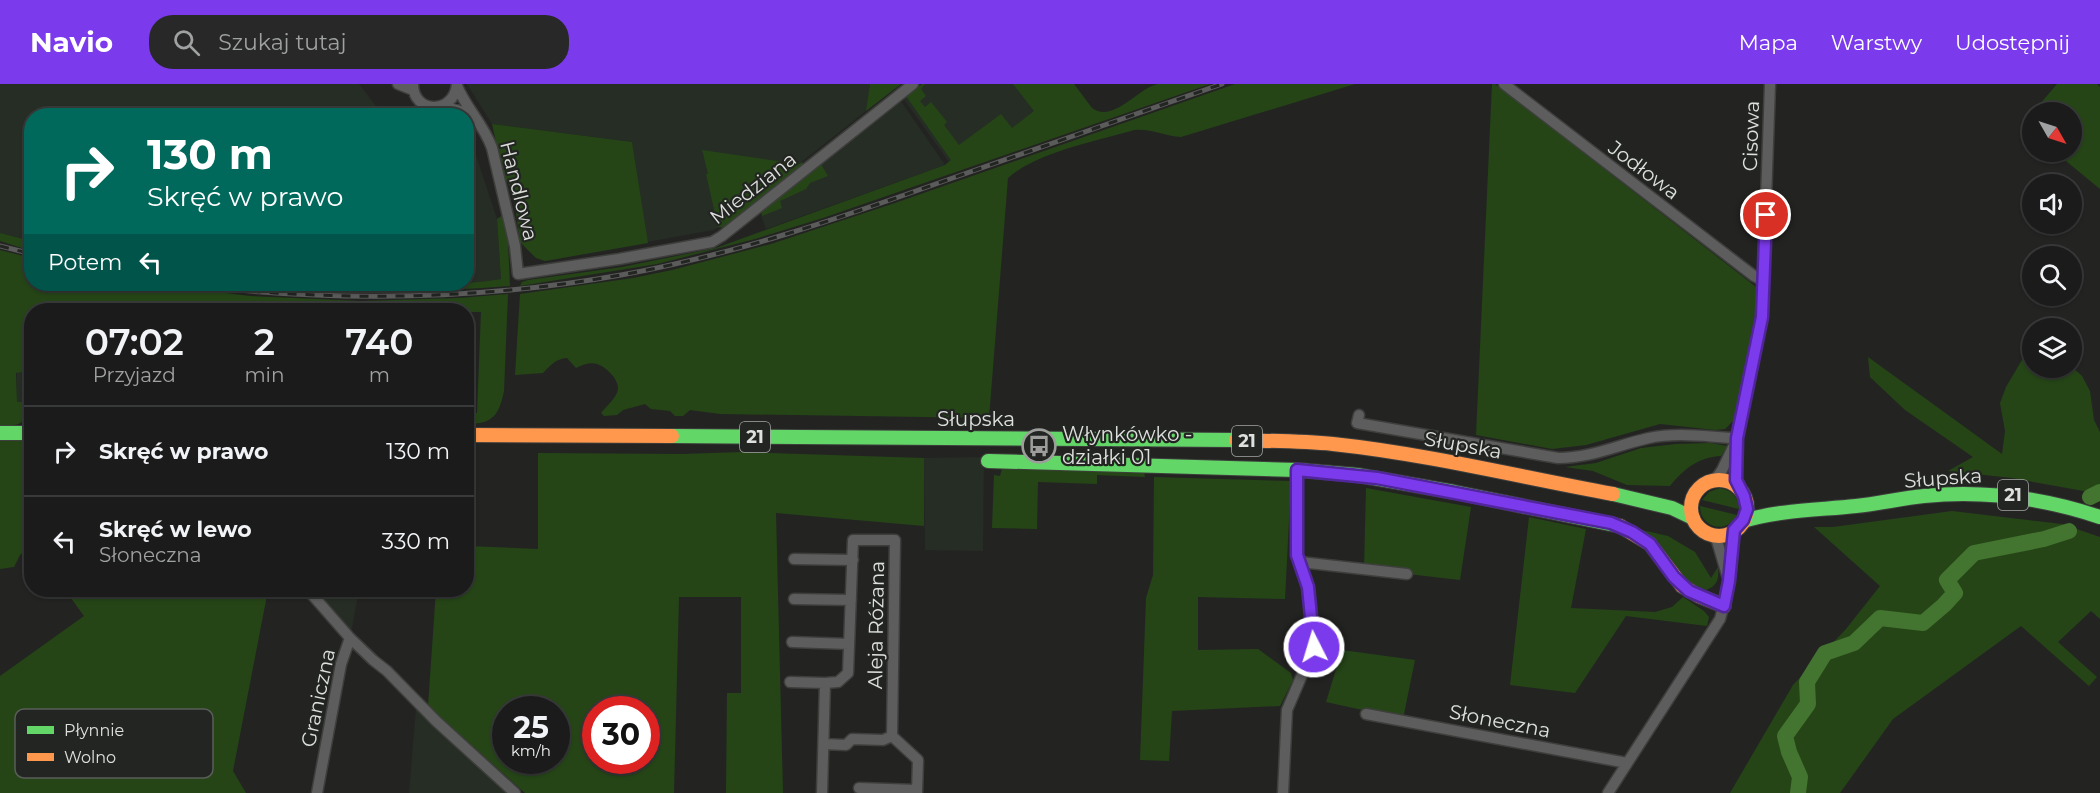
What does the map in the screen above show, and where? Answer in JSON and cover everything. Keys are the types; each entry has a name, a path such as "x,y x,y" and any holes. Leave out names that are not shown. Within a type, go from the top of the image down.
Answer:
{"main road":[{"path":"0,433 24,433"},
{"name":"Słupska","path":"474,435 1297,442 1392,452 1516,474 1629,498 1680,511 1693,518"},
{"path":"988,461 1297,470 1377,478 1611,523 1632,532 1650,544 1674,577 1689,591 1724,606"},
{"name":"21","path":"1695,494 1704,484 1715,480 1726,481 1741,492"},
{"path":"1739,525 1747,509 1741,492"},
{"name":"Słupska","path":"1741,492 1762,503 1822,510"},
{"name":"Słupska","path":"1739,525 1762,515 1822,510 1923,496 1974,493 2004,494 2050,501 2100,517"},
{"path":"1693,518 1691,510 1695,494"},
{"name":"Słupska","path":"1629,498 1676,499 1695,494"},
{"name":"21","path":"1693,518 1700,528 1713,535 1724,535 1739,525"}],"street":[{"path":"398,84 413,87 415,96 424,105 450,108"},
{"name":"Miedziana","path":"518,274 619,259 717,240 913,84"},
{"name":"Jodłowa","path":"1504,84 1754,276 1764,280"},
{"name":"Cisowa","path":"1741,492 1735,474 1737,438 1762,317 1770,84"},
{"name":"Handlowa","path":"443,106 453,98 457,85"},
{"name":"Handlowa","path":"457,85 469,108"},
{"name":"Handlowa","path":"474,117 485,132 492,148 515,246 518,274"},
{"path":"1359,414 1357,423 1558,458 1588,456 1660,436 1737,438"},
{"name":"Cisowa","path":"1715,480 1737,438"},
{"path":"1283,793 1287,710 1314,647 1308,587 1297,555 1297,470"},
{"path":"1608,793 1712,634 1724,606 1739,525"},
{"path":"1713,535 1729,581"},
{"name":"Aleja Różana","path":"825,683 838,682 848,673 853,540 895,540 892,736"},
{"name":"Aleja Różana","path":"794,559 852,560"},
{"path":"1300,562 1407,574"},
{"name":"Graniczna","path":"314,597 350,638 341,664 317,793"},
{"name":"Aleja Różana","path":"794,599 851,600"},
{"path":"350,638 387,670 436,722 511,792"},
{"name":"Aleja Różana","path":"792,642 849,644"},
{"path":"790,682 825,683 822,793"},
{"name":"Słoneczna","path":"1366,714 1627,764"},
{"path":"824,744 846,745 852,739 883,740 892,736 918,760 917,792 859,789"}],"shaded area":[{"path":"0,84 359,84 378,108 24,108 24,239 0,233"},
{"path":"467,84 870,84 866,111 799,164 702,151 725,225 713,230 647,242 632,142 492,124"},
{"path":"922,84 1071,84 1089,109 984,143 949,162 903,98"},
{"path":"900,100 945,165 766,229 761,215 762,210"},
{"path":"474,149 497,219 501,279 474,283"},
{"path":"17,346 24,346 24,403 17,402"},
{"path":"984,457 983,551 925,550 924,458"},
{"path":"320,597 358,597 351,633"},
{"path":"416,708 449,741 508,793 409,793"}],"green space":[{"path":"870,84 901,84 866,111"},
{"path":"925,84 921,89 926,96 920,101 925,107 931,102 947,122 944,125 959,145 1001,114 1012,128 1034,111 1013,84 1074,84 1092,108 1100,112 1117,108 1158,84 1210,84 823,218 755,239 657,264 520,286 522,282 528,280 622,267 716,248 945,165 951,160 906,96"},
{"path":"1235,84 1355,84 1181,137 1134,130 1086,143 1035,161 1008,178 989,418 720,414 690,410 683,416 675,416 670,411 651,409 645,404 623,410 617,415 604,416 601,413 616,396 618,387 613,376 601,365 592,363 576,368 567,358 556,361 543,373 515,375 520,294 633,278 771,244"},
{"path":"1492,84 1495,84 1760,290 1734,420 1725,429 1660,424 1586,445 1552,449 1476,435"},
{"path":"2057,84 2097,84 2100,87 2100,189 2067,162 2082,162 2082,102 2042,102"},
{"path":"492,124 632,142 648,243 545,261 536,258 520,242 513,191 504,177"},
{"path":"702,150 799,164 802,162 804,166 725,228 718,227"},
{"path":"821,164 828,176 810,183 806,189 780,201 782,208 762,216 762,210"},
{"path":"503,215 508,243 510,286 474,288 474,282 501,279 497,219"},
{"path":"0,233 24,239 24,249 0,241"},
{"path":"0,250 24,256 24,291 210,291 250,296 361,301 508,294 504,391 497,412 489,420 476,424 474,424 474,413 477,413 481,312 474,312 474,303 24,303 23,372 16,373 17,402 24,402 24,418 18,424 0,426"},
{"path":"1868,357 2002,454 2005,431 2000,403 2006,387 2022,360 2022,378 2082,378 2082,376 2090,391 2094,420 2100,432 2100,494 2012,478 1948,471 1973,457 1905,410 1870,377"},
{"path":"0,440 24,441 24,552 14,567 0,569"},
{"path":"1710,443 1727,446 1721,456 1698,461 1670,486 1627,485 1593,471 1565,467 1596,463 1641,448"},
{"path":"742,452 924,458 924,526 776,513 783,793 726,793 727,693 741,693 741,597 679,597 674,793 525,793 504,774 570,774 570,696 492,696 492,763 428,706 436,597 474,597 474,546 538,549 538,453"},
{"path":"1002,469 1144,472 1145,477 1097,475 1097,484 1038,482 1037,529 992,528 994,475 1000,476"},
{"path":"1154,477 1291,481 1285,599 1198,597 1198,650 1258,649 1291,673 1293,680 1280,706 1172,711 1169,761 1140,760 1146,598 1153,575"},
{"path":"1366,488 1471,507 1460,580 1364,569"},
{"path":"1720,488 1734,495 1739,509 1702,500 1709,492"},
{"path":"1700,506 1737,515 1727,525 1715,526 1704,520"},
{"path":"1952,511 2062,524 2100,537 2100,619 2091,611 2058,642 2097,677 2089,686 2021,626 1893,719 1840,793 1730,793 1793,685 1846,629 1880,586 1814,527 1833,527"},
{"path":"1529,517 1586,529 1571,608 1655,612 1672,607 1683,597 1709,617 1707,626 1626,616 1575,693 1510,685"},
{"path":"1633,528 1668,536 1695,552 1711,578 1718,567 1718,578 1715,584 1706,590 1689,585"},
{"path":"70,597 267,597 233,771 246,793 0,793 0,676 84,616"},
{"path":"1342,650 1415,660 1403,719 1326,702"}],"waterway":[{"path":"2090,497 2100,492"},
{"path":"1798,793 1800,777 1785,736 1808,704 1807,682 1825,653 1854,643 1880,618 1923,623 1955,593 1947,580 1974,553 2044,539 2069,531"}],"railway":[{"path":"249,291 346,296 456,294 566,284 663,267 745,246 826,221 1222,84"},
{"path":"0,246 24,252"}],"traffic: fast":[{"path":"0,433 24,433"},
{"path":"672,436 1236,440"},
{"path":"988,461 1297,470 1357,475 1620,526"},
{"path":"1613,494 1672,508 1693,518"},
{"path":"1743,521 1785,512 1865,505 1946,494 1991,495 2035,500 2100,517"}],"traffic: slow":[{"path":"474,435 672,436"},
{"path":"1236,440 1321,443 1368,448 1613,494"},
{"path":"1719,480 1734,485 1742,493 1747,508 1742,523 1734,531 1719,536 1704,531 1696,523 1691,508 1696,493 1704,485 1719,480"},
{"path":"1620,526 1650,544 1682,586 1724,606"}],"place":[{"name":"Włynkówko - działki 01","path":"1039,446"}],"route":[{"path":"1314,647 1308,587 1297,555 1297,470 1377,478 1611,523 1632,532 1650,544 1682,586 1724,606 1734,530 1743,520 1747,509 1735,474 1737,438 1762,317 1766,215"}]}
